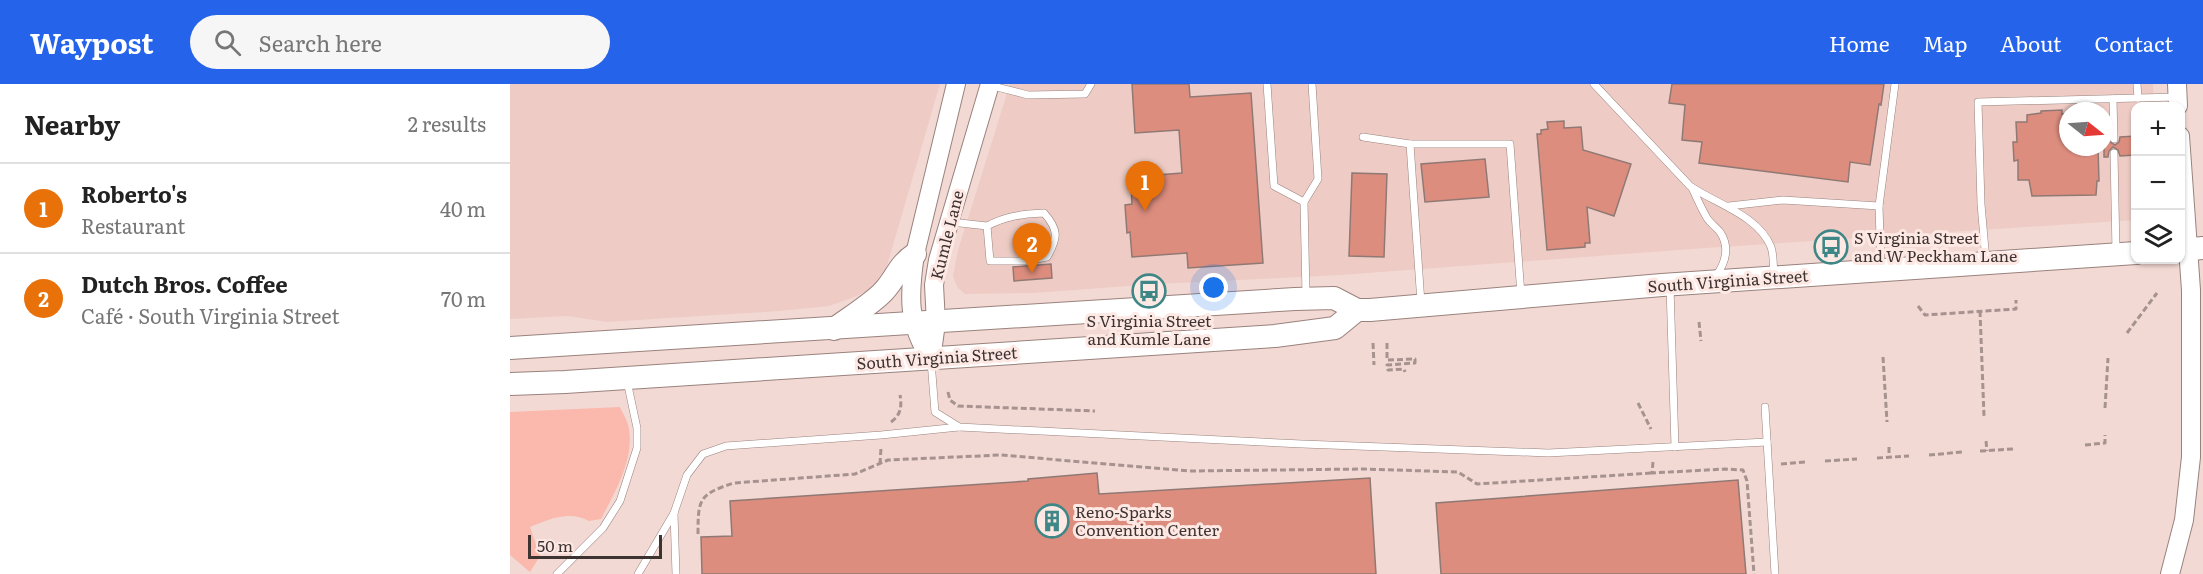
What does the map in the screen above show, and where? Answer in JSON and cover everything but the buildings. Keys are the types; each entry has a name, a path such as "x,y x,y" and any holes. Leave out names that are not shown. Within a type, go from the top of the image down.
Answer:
{"main road":[{"path":"834,329 880,295 890,284 897,270 915,254"},
{"name":"South Virginia Street","path":"510,348 1306,299 1334,298 1357,310 1711,282 2126,254"},
{"name":"South Virginia Street","path":"510,384 1275,336 1335,328 1357,310"},
{"path":"510,337 575,345"}],"street":[{"name":"Kumle Lane","path":"931,358 920,343 913,324 912,278 915,254 956,84"},
{"name":"Kumle Lane","path":"931,358 936,322 934,285 938,260 990,84"},
{"path":"2170,574 2184,520 2191,457 2191,249 2183,156"}],"lane":[{"path":"990,84 1028,95 1085,94 1091,84"},
{"path":"1267,84 1274,186 1304,202"},
{"path":"1306,299 1304,202 1318,178 1312,84"},
{"path":"1594,84 1690,186 1709,198 1729,206 1758,228 1771,248 1774,278"},
{"path":"1881,270 1879,206 1895,84"},
{"path":"2138,84 2138,98"},
{"path":"1987,263 1981,204 1978,102 2178,96"},
{"path":"2113,99 2114,139"},
{"path":"1363,137 1410,144 1510,144 1521,297"},
{"path":"1410,144 1421,306"},
{"path":"2114,153 2126,254"},
{"path":"1690,186 1708,220 1720,232 1726,251 1724,265 1711,282"},
{"path":"1729,206 1783,200 1879,206"},
{"path":"949,222 987,226 1015,215 1044,213 1054,224 1055,243 1047,257 1027,261 990,261 987,226"},
{"path":"1670,285 1675,447"},
{"path":"931,358 934,412 959,427"},
{"path":"557,574 603,528 624,491 637,448 637,429 627,378"},
{"path":"1765,407 1775,574"},
{"path":"638,574 674,513 687,476 703,454 726,446 959,427 1279,443 1548,453 1767,442"},
{"path":"674,513 676,574"}],"path":[{"path":"2127,333 2157,293"},
{"path":"1918,306 1925,315 2016,309 2016,300"},
{"path":"1980,311 1984,416"},
{"path":"1699,322 1701,341"},
{"path":"1387,343 1387,360 1415,359 1415,363 1387,365 1388,370 1404,369 1405,372"},
{"path":"1373,344 1374,365"},
{"path":"1883,357 1887,422"},
{"path":"2105,408 2108,358"},
{"path":"948,392 950,400 958,406 1095,411"},
{"path":"889,423 900,411 902,404 900,395"},
{"path":"1638,403 1651,429"},
{"path":"2085,445 2105,443 2105,435"},
{"path":"1986,441 1987,451"},
{"path":"879,464 881,446"},
{"path":"1889,447 1890,457"},
{"path":"1980,451 2013,449"},
{"path":"1929,455 1962,452"},
{"path":"698,534 698,507 703,498 718,488 734,483 855,474 888,460 1001,455 1189,471 1363,469 1458,472 1477,484 1725,469 1743,470 1749,466"},
{"path":"1877,458 1909,456"},
{"path":"1825,461 1857,459"},
{"path":"1652,473 1653,462"},
{"path":"1781,464 1805,462"},
{"path":"1743,470 1747,482 1754,574"}],"shaded area":[{"path":"510,84 940,84 887,266 872,288 829,306 607,322 568,316 510,319"},
{"path":"1010,84 2153,84 2154,102 2131,102 2131,220 1341,275 1033,293 965,294 957,287 953,276 958,250"},
{"path":"620,407 627,420 629,452 622,476 601,519 589,521 567,516 530,527 540,556 530,572 510,555 510,412"}],"place":[{"name":"Roberto's","path":"1145,211"},
{"name":"S Virginia Street and W Peckham Lane","path":"1831,247"},
{"name":"Dutch Bros. Coffee","path":"1032,273"},
{"name":"S Virginia Street and Kumle Lane","path":"1149,291"},
{"name":"Reno-Sparks Convention Center","path":"1052,521"}]}
